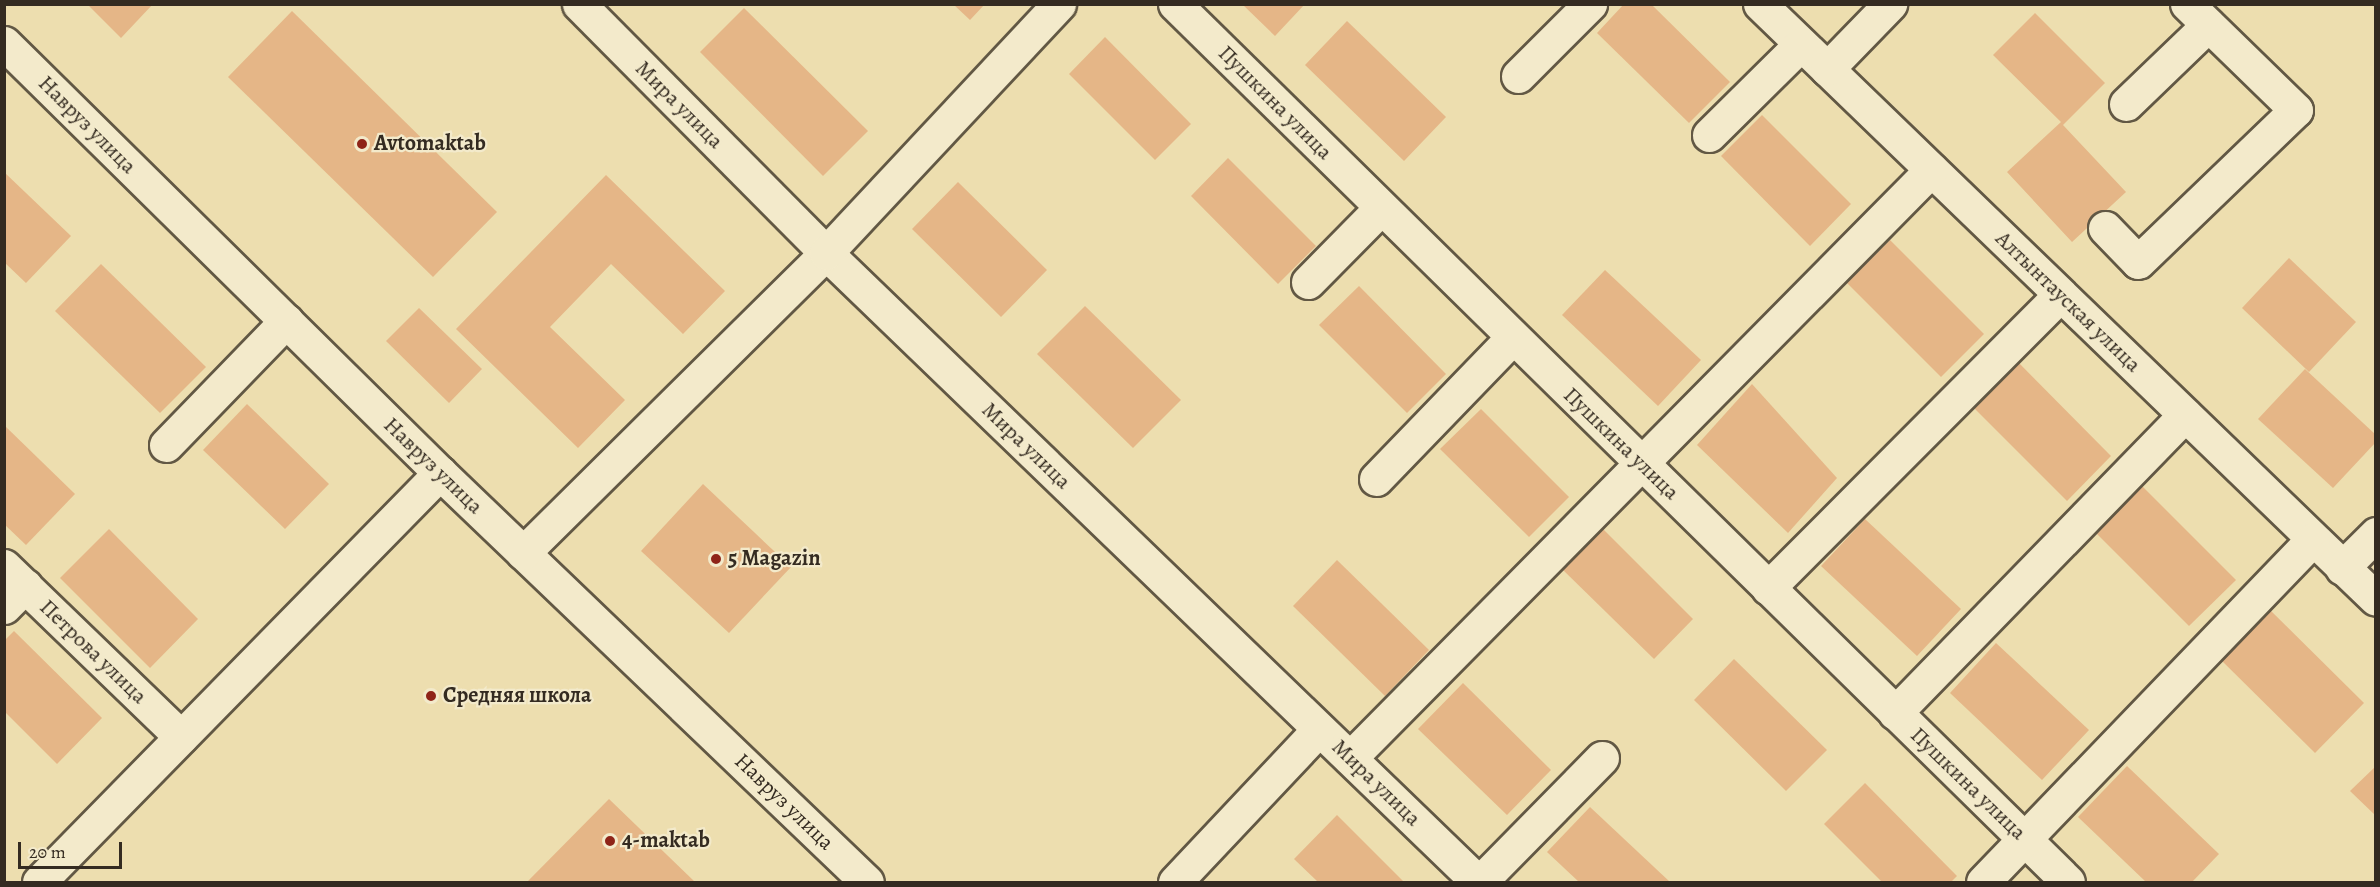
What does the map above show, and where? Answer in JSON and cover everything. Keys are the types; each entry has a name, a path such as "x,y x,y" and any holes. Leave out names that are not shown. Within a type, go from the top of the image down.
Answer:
{"street":[{"name":"Мира улица","path":"579,4 826,253 1479,882"},
{"path":"523,553 826,253 1059,4"},
{"name":"Пушкина улица","path":"1175,4 2068,882"},
{"path":"1518,76 1590,4"},
{"name":"Алтынтауская улица","path":"1760,4 2376,599"},
{"path":"1827,69 1890,4"},
{"path":"2105,228 2138,262 2296,110 2197,15 2126,104"},
{"name":"Навруз улица","path":"4,43 440,473 867,882"},
{"path":"1709,135 1801,44"},
{"path":"1350,758 1931,170"},
{"path":"1308,282 1381,208"},
{"path":"1768,588 2060,295"},
{"path":"166,445 285,321"},
{"path":"1376,479 1513,337"},
{"path":"1895,713 2185,415"},
{"path":"39,882 440,473"},
{"path":"2342,568 2376,534"},
{"path":"1983,882 2313,539"},
{"name":"Петрова улица","path":"11,586 181,737"},
{"path":"1175,882 1319,729"},
{"path":"1479,882 1602,758"}],"building":[{"path":"87,4 153,4 121,38"},
{"path":"953,4 985,4 970,20"},
{"path":"1242,4 1305,4 1275,36"},
{"path":"1624,4 1651,4 1730,82 1689,123 1597,33"},
{"path":"744,8 868,131 823,176 700,52"},
{"name":"Avtomaktab","path":"292,11 497,212 433,277 228,77"},
{"path":"2035,13 2105,83 2063,125 2126,192 2072,242 2007,172 2061,122 1993,55"},
{"path":"1347,21 1446,117 1404,161 1305,65"},
{"path":"1105,37 1191,124 1155,160 1069,74"},
{"path":"1762,115 1851,204 1810,246 1721,156"},
{"path":"1228,158 1316,246 1278,284 1191,196"},
{"path":"4,172 71,236 26,283 4,262"},
{"path":"606,175 725,291 683,334 611,264 550,327 625,400 578,448 456,329"},
{"path":"958,182 1047,270 1001,317 912,229"},
{"path":"1890,240 1984,334 1941,377 1847,283"},
{"path":"2289,258 2356,322 2309,372 2242,308"},
{"path":"101,264 206,367 160,413 55,311"},
{"path":"1605,270 1701,360 1658,406 1562,315"},
{"path":"1359,286 1446,374 1407,413 1319,325"},
{"path":"1085,306 1181,400 1133,448 1037,354"},
{"path":"419,308 482,369 449,403 386,341"},
{"path":"2015,359 2111,456 2067,501 1970,404"},
{"path":"2305,369 2376,435 2376,442 2333,488 2258,419"},
{"path":"1752,384 1837,478 1788,533 1697,445"},
{"path":"247,404 329,484 285,529 203,450"},
{"path":"1481,409 1569,497 1529,537 1440,449"},
{"path":"4,425 75,494 26,545 4,524"},
{"name":"5 Magazin","path":"703,484 791,567 729,633 641,551"},
{"path":"2141,485 2236,580 2189,626 2094,531"},
{"path":"1865,519 1961,609 1917,656 1821,566"},
{"path":"1602,528 1693,619 1654,659 1562,569"},
{"path":"109,529 198,619 150,668 60,578"},
{"path":"1337,560 1429,650 1385,696 1293,606"},
{"path":"2268,608 2364,703 2315,753 2219,658"},
{"path":"14,631 102,718 57,764 4,711 4,641"},
{"path":"1996,643 2089,730 2042,780 1950,693"},
{"path":"1734,659 1827,750 1786,791 1694,700"},
{"path":"1463,683 1551,770 1507,815 1418,729"},
{"path":"2127,766 2219,854 2192,882 2146,882 2078,817"},
{"path":"2376,766 2376,816 2350,791"},
{"path":"1865,783 1957,876 1951,882 1882,882 1824,824"},
{"name":"4-maktab","path":"609,799 695,882 527,882"},
{"path":"1590,807 1670,882 1579,882 1547,852"},
{"path":"1337,815 1404,882 1318,882 1294,859"}],"place":[{"name":"Avtomaktab","path":"362,144"},
{"name":"5 Magazin","path":"716,559"},
{"name":"Средняя школа","path":"431,696"},
{"name":"4-maktab","path":"610,841"}]}
